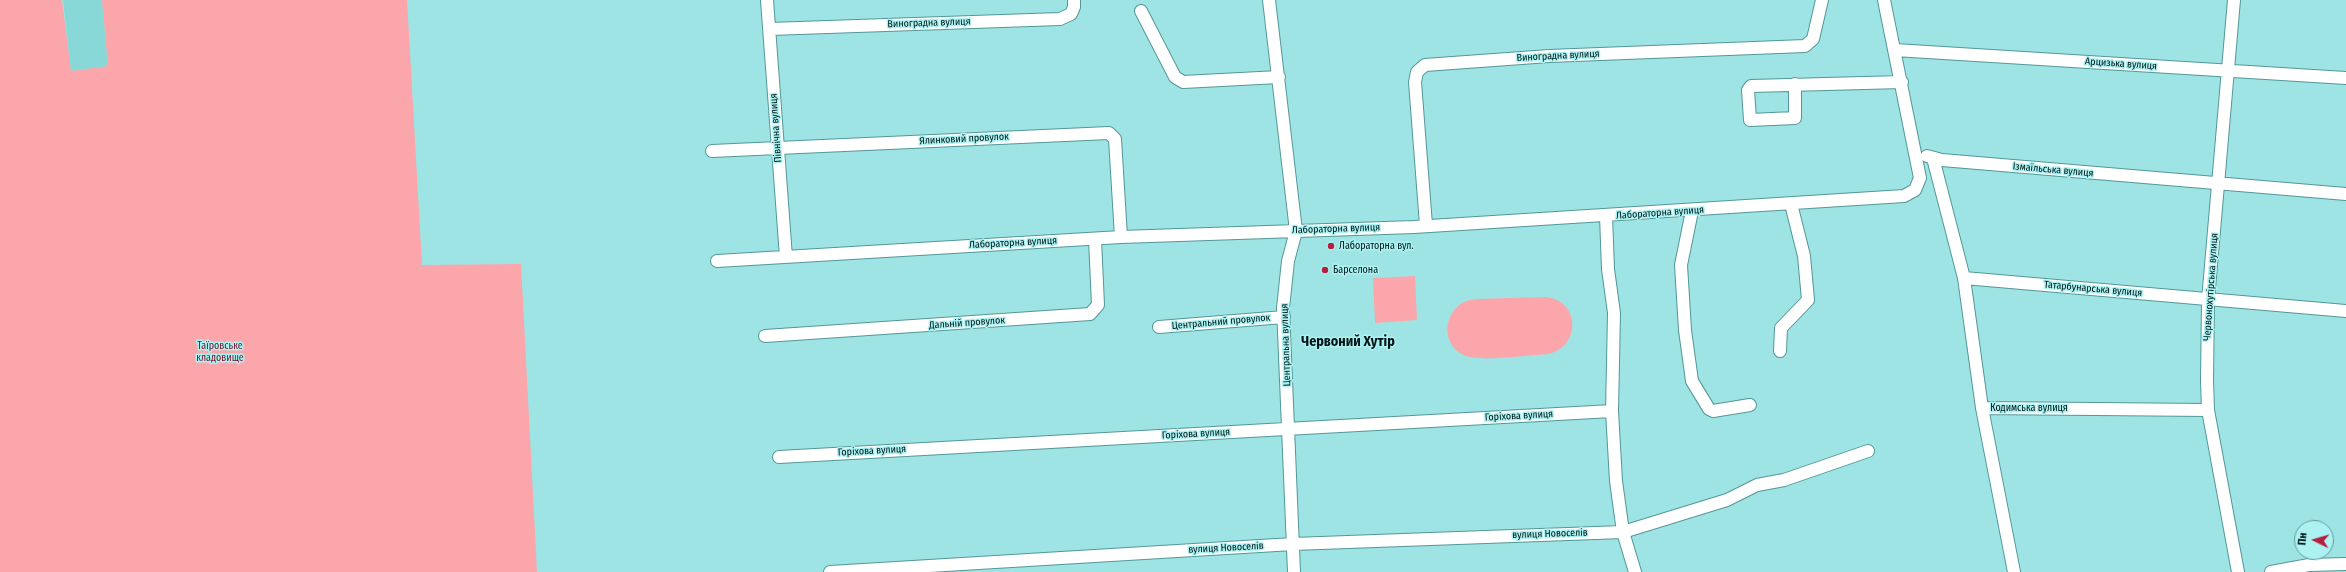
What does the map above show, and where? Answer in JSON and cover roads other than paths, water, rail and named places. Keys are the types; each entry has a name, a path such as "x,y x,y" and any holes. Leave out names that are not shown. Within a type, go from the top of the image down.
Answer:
{"street":[{"name":"Північна вулиця","path":"767,0 786,257"},
{"name":"Виноградна вулиця","path":"770,29 1060,19 1071,14 1074,7 1074,0"},
{"name":"Центральна вулиця","path":"1269,0 1296,231 1288,262 1284,317 1294,572"},
{"name":"Виноградна вулиця","path":"1426,225 1415,82 1417,72 1425,65 1549,56 1805,46 1813,39 1822,0"},
{"path":"1884,0 1916,153"},
{"name":"Червонохутірська вулиця","path":"2234,0 2208,300 2208,410 2238,572"},
{"path":"1141,12 1175,77 1183,82 1279,77"},
{"name":"Арцизька вулиця","path":"1895,50 2346,78"},
{"path":"1795,84 1795,118 1750,120 1749,87 1795,84 1902,82"},
{"name":"Ялинковий провулок","path":"712,151 777,149 856,143 1109,133 1115,139 1121,237"},
{"name":"Лабораторна вулиця","path":"718,261 1121,237 1296,231 1606,216 1904,196 1915,190 1920,178 1916,153"},
{"name":"Ізмаїльська вулиця","path":"1916,153 1933,158 2219,185 2346,194"},
{"path":"1933,158 1964,278"},
{"path":"1780,351 1781,328 1808,300 1804,256 1791,204"},
{"path":"1692,211 1681,265 1684,330 1692,381 1709,408 1713,411 1750,405"},
{"path":"1606,216 1608,269 1614,313 1612,411 1616,481 1623,532 1635,572"},
{"name":"Дальній провулок","path":"765,336 1090,314 1098,305 1095,239"},
{"name":"Татарбунарська вулиця","path":"1964,278 2346,311"},
{"name":"Кодимська вулиця","path":"1964,278 1982,408 2208,410"},
{"name":"Центральний провулок","path":"1159,328 1284,317"},
{"path":"1982,408 2014,572"},
{"name":"Горіхова вулиця","path":"779,457 1612,411"},
{"name":"вулиця Новоселів","path":"830,572 1293,544 1623,532 1727,500 1757,485 1784,480 1868,451"},
{"path":"2271,572 2309,565 2346,564"}],"place":[{"name":"Лабораторна вул.","path":"1331,246"},
{"name":"Барселона","path":"1325,270"}],"district":[{"name":"Червоний Хутір","path":"1348,342"}],"park label":[{"name":"Таїровське кладовище","path":"220,352"}]}
